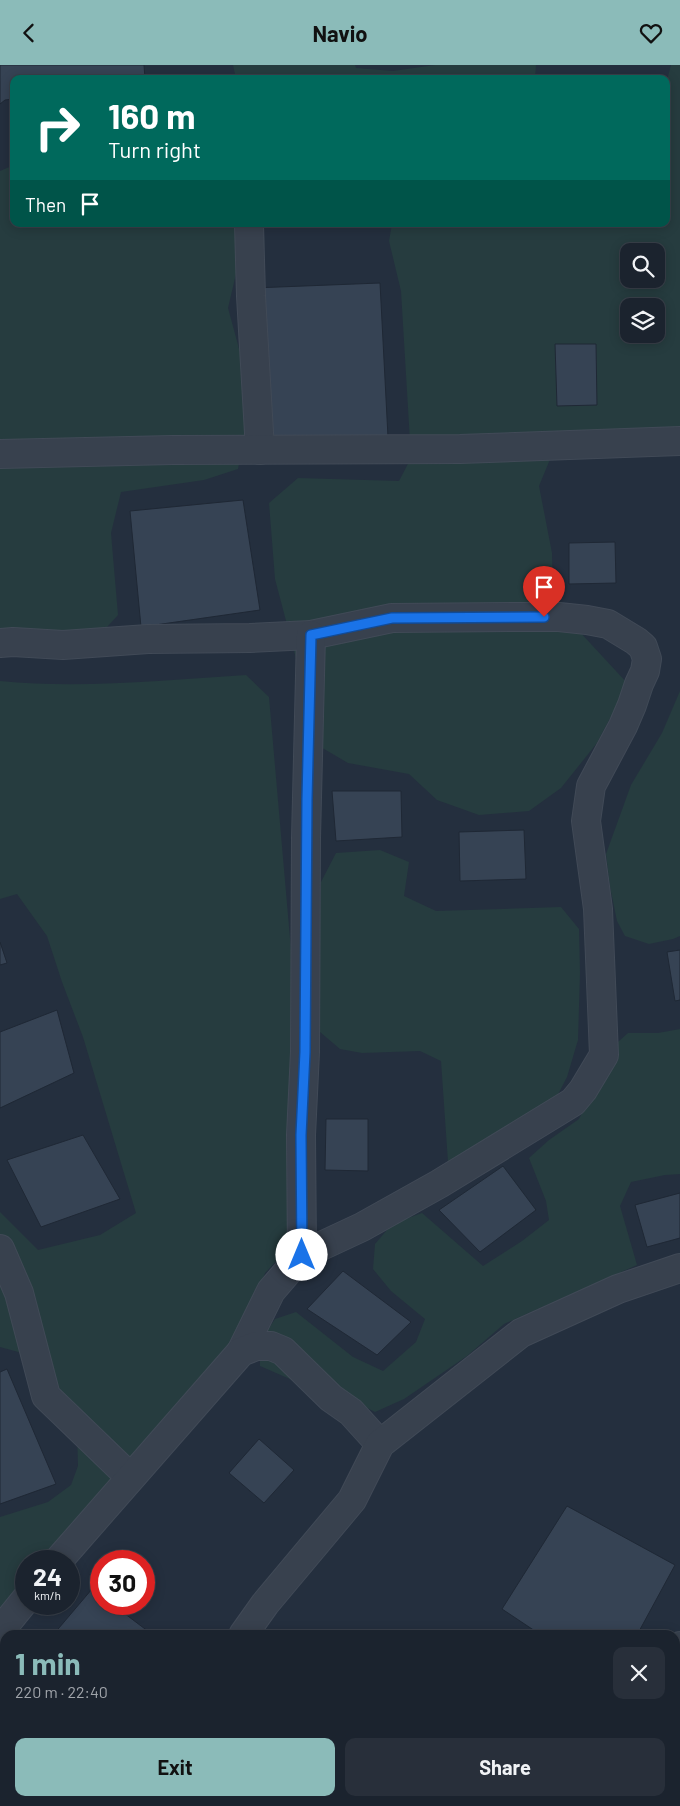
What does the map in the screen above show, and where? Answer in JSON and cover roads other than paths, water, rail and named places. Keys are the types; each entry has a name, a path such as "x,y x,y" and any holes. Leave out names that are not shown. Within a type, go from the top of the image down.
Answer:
{"street":[{"path":"249,227 260,450"},
{"path":"0,454 172,450 460,449 680,441"},
{"path":"0,643 63,645 148,639 250,638 311,635 392,618 559,617 608,624 643,647 647,659 645,671 632,705 591,786 586,821 598,909 604,1055 583,1090 573,1102 534,1127 362,1227 302,1255 271,1291 240,1352 67,1550"},
{"path":"302,1255 301,1135 305,1052 307,789 311,635"},
{"path":"0,1249 19,1293 46,1396 130,1477"},
{"path":"247,1630 265,1604 352,1500 380,1444 521,1333 618,1289 680,1268"},
{"path":"240,1352 256,1346 271,1346 283,1351 331,1398 350,1412 380,1444"},
{"path":"1,1630 15,1613"}]}
